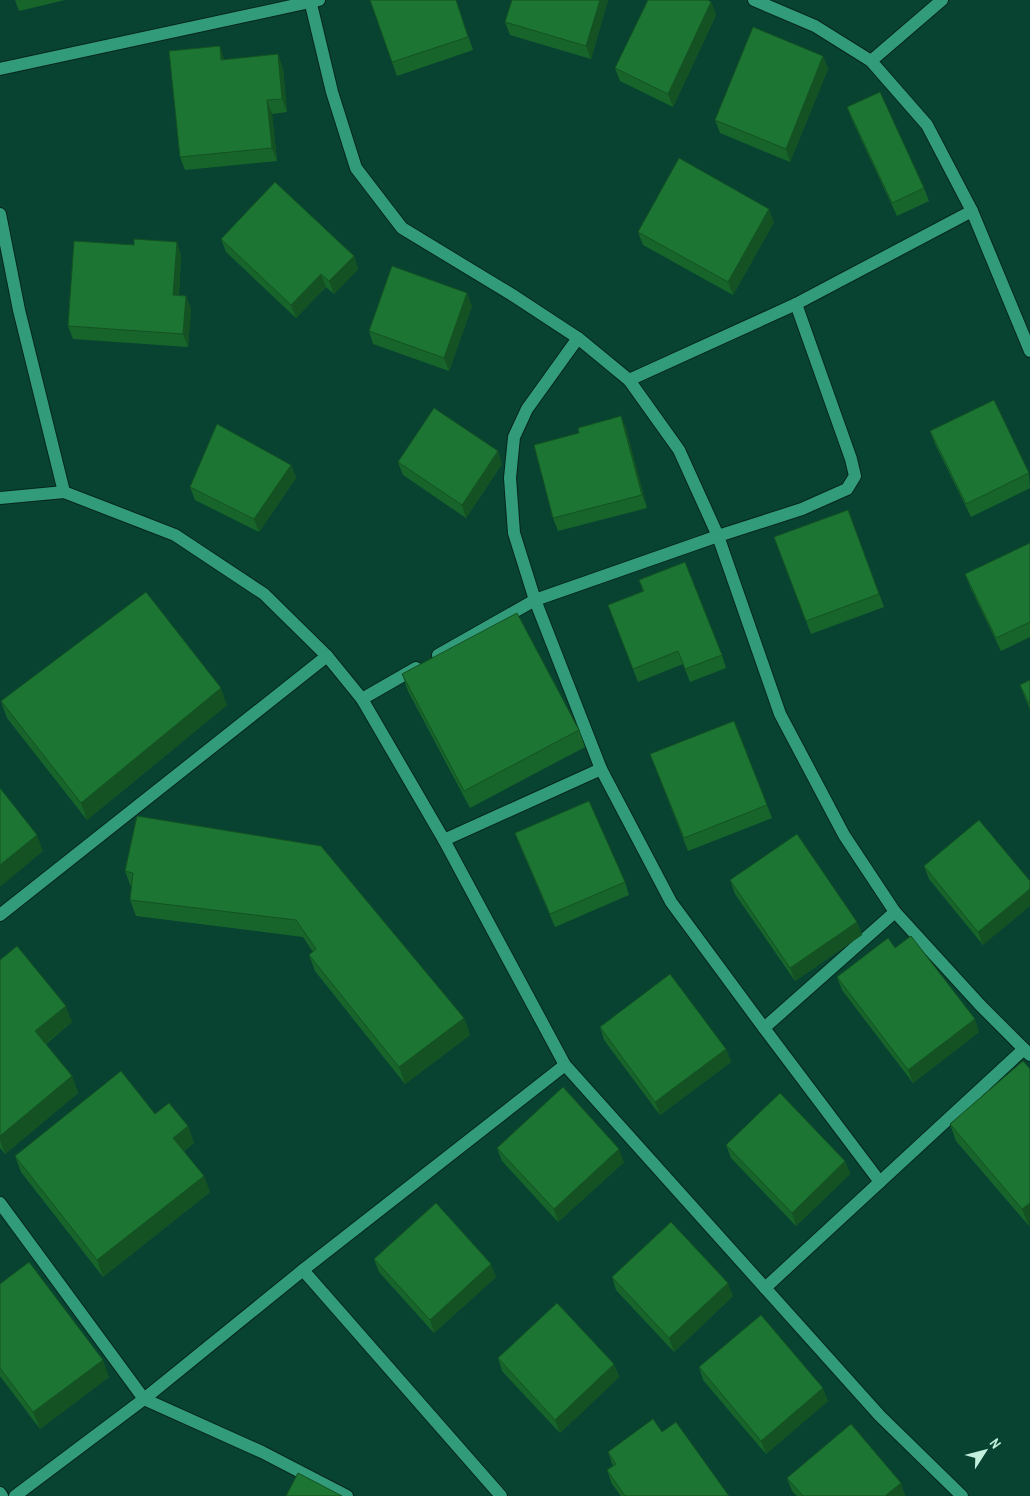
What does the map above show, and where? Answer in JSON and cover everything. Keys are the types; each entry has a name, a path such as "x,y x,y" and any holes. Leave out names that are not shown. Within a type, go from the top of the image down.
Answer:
{"street":[{"path":"754,0 815,26 871,61 927,125 972,211 1030,351"},
{"path":"871,61 942,0"},
{"path":"0,68 313,1 332,92 356,168 402,228 514,296 578,338 629,380 679,450 718,536 780,714 844,835 895,912 981,1006 1027,1052 880,1182 765,1288"},
{"path":"629,380 796,304 972,211"},
{"path":"0,214 19,310 64,492"},
{"path":"362,699 535,600 718,536 802,509 847,489 855,476 851,459 796,304"},
{"path":"578,338 527,409 514,438 510,478 514,533 535,600 600,769 671,902 880,1182"},
{"path":"0,498 64,492 175,535 264,594 327,656 362,699 444,840 565,1066 880,1416 962,1496"},
{"path":"0,915 327,656"},
{"path":"444,840 600,769"},
{"path":"764,1028 895,912"},
{"path":"15,1496 144,1399 303,1270 565,1066"},
{"path":"0,1203 144,1399 262,1452 346,1496"},
{"path":"303,1270 502,1496"}],"building":[{"path":"370,0 456,0 468,37 392,62"},
{"path":"512,0 600,0 586,46 505,22"},
{"path":"648,0 708,0 711,2 668,94 615,68"},
{"path":"753,27 823,56 786,149 715,120"},
{"path":"220,46 221,60 278,54 282,99 267,100 272,148 180,157 169,51"},
{"path":"880,92 924,188 892,203 847,107"},
{"path":"679,158 769,209 728,282 638,232"},
{"path":"275,182 354,256 329,281 321,274 291,305 221,239"},
{"path":"134,239 177,242 173,295 186,296 183,334 68,326 74,241 134,245"},
{"path":"392,266 467,293 444,358 369,331"},
{"path":"994,400 1029,473 966,504 930,431"},
{"path":"434,408 498,451 462,505 398,462"},
{"path":"621,416 642,495 553,518 534,445 579,433 578,428"},
{"path":"217,424 291,465 254,519 190,487"},
{"path":"848,510 879,594 806,621 774,537"},
{"path":"1030,543 1030,622 996,638 965,574"},
{"path":"685,562 722,655 685,669 678,651 633,669 608,605 644,591 639,580"},
{"path":"146,592 221,688 81,803 1,701"},
{"path":"517,613 579,730 464,791 402,674"},
{"path":"1030,680 1030,705 1020,685"},
{"path":"734,721 767,805 684,838 650,754"},
{"path":"0,788 37,835 0,865"},
{"path":"589,801 625,882 550,914 515,833"},
{"path":"137,816 321,846 464,1018 399,1067 309,955 316,949 296,920 130,900 133,873 125,871"},
{"path":"979,820 1030,881 1030,889 978,932 924,866"},
{"path":"797,834 857,922 790,968 730,880"},
{"path":"911,936 975,1019 908,1070 837,977 888,938 895,948"},
{"path":"17,946 66,1006 35,1031 72,1076 0,1136 0,960"},
{"path":"670,974 726,1049 655,1102 600,1027"},
{"path":"1023,1061 1030,1069 1030,1203 1022,1209 950,1124"},
{"path":"121,1071 155,1114 169,1103 188,1126 173,1138 204,1176 97,1260 15,1156"},
{"path":"563,1087 619,1149 554,1209 497,1148"},
{"path":"780,1093 845,1161 792,1213 726,1145"},
{"path":"436,1203 491,1264 430,1320 374,1259"},
{"path":"671,1222 728,1283 669,1338 612,1277"},
{"path":"29,1262 103,1360 33,1412 0,1368 0,1284"},
{"path":"557,1303 614,1364 555,1420 498,1358"},
{"path":"761,1315 823,1388 761,1441 699,1367"},
{"path":"653,1419 662,1432 676,1422 729,1496 625,1496 607,1470 616,1464 608,1452"},
{"path":"851,1424 901,1483 885,1496 803,1496 787,1478"},
{"path":"298,1473 342,1496 286,1496"}]}
